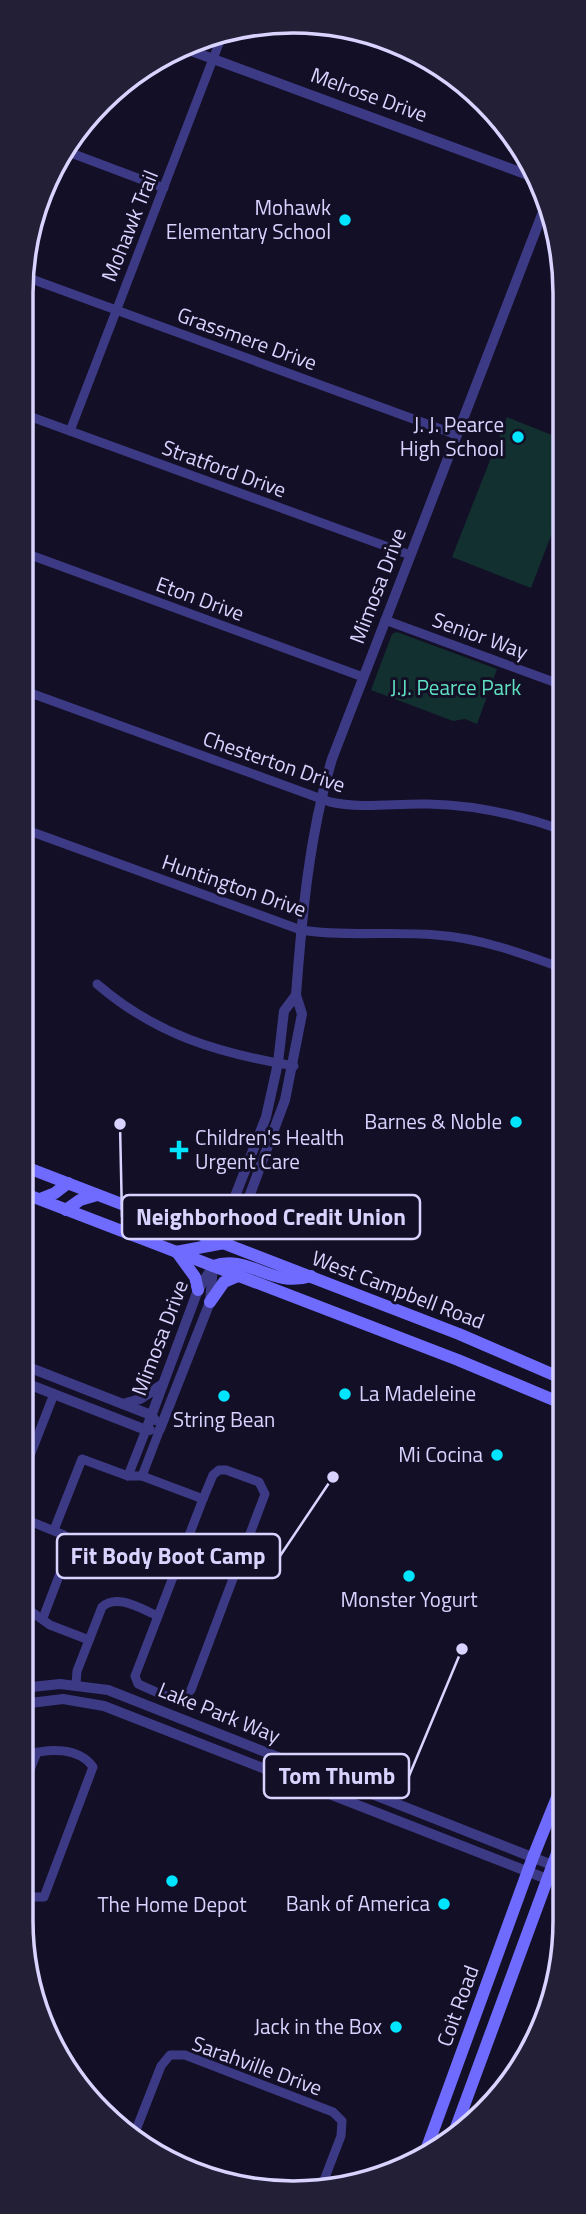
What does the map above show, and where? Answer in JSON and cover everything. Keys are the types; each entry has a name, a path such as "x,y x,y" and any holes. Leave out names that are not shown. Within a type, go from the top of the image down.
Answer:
{"main road":[{"name":"West Campbell Road","path":"33,1170 472,1339 553,1374"},
{"path":"40,1199 68,1183"},
{"path":"66,1210 80,1200 97,1195"},
{"name":"West Campbell Road","path":"33,1197 458,1360 553,1400"},
{"path":"202,1234 209,1246 213,1266 227,1261 286,1280 298,1281 311,1276"},
{"path":"198,1290 195,1276 176,1252 223,1243 231,1270 238,1276 225,1282 210,1302"},
{"path":"458,1360 459,1334"},
{"path":"458,1360 472,1339"},
{"name":"Coit Road","path":"429,2142 553,1807"},
{"name":"Coit Road","path":"458,2121 552,1865"}],"street":[{"name":"Mohawk Trail","path":"70,431 219,44"},
{"name":"Melrose Drive","path":"195,52 523,173"},
{"path":"74,154 164,188"},
{"name":"Mimosa Drive","path":"223,1243 236,1232 272,1139 294,1066 302,1014 296,995 301,930 313,835 332,759 542,218"},
{"name":"Grassmere Drive","path":"34,280 457,435"},
{"name":"Stratford Drive","path":"33,418 410,555"},
{"name":"Eton Drive","path":"33,556 363,677"},
{"name":"Senior Way","path":"385,620 553,682"},
{"name":"Chesterton Drive","path":"33,694 320,799 359,806 457,806 516,816 553,827"},
{"name":"Huntington Drive","path":"33,832 301,930 342,935 413,934 465,939 524,954 553,965"},
{"path":"97,984 118,1002 173,1034 231,1054 294,1066"},
{"name":"Mimosa Drive","path":"223,1243 223,1227 266,1117 278,1063 284,1011 296,995"},
{"path":"256,1142 272,1139"},
{"name":"Mimosa Drive","path":"146,1430 198,1290 213,1266"},
{"name":"Mimosa Drive","path":"160,1429 210,1302 213,1266"},
{"path":"176,1349 188,1358"},
{"path":"33,1369 151,1415 160,1429"},
{"path":"123,1404 140,1399 163,1384"},
{"path":"33,1386 146,1430 160,1429"},
{"path":"33,1447 54,1394"},
{"path":"142,1476 160,1429"},
{"path":"128,1476 146,1430"},
{"path":"54,1530 82,1459 128,1476 142,1476 203,1499"},
{"path":"219,1470 226,1470 258,1482 265,1494 191,1689 183,1697 174,1698 135,1681 158,1616 213,1475 219,1470"},
{"path":"33,1522 69,1539 70,1547 43,1618"},
{"path":"76,1684 89,1640 102,1607 108,1601 117,1600 158,1616"},
{"path":"33,1612 59,1629 89,1640"},
{"name":"Lake Park Way","path":"33,1687 76,1684 108,1690 552,1865"},
{"name":"Lake Park Way","path":"33,1703 63,1699 104,1706 547,1879"},
{"path":"33,1753 64,1750 88,1760 93,1767 44,1897 33,1897"},
{"path":"33,1762 37,1752"},
{"name":"Sarahville Drive","path":"137,2128 161,2066 170,2055 185,2055 333,2112 342,2121 341,2136 324,2179"}],"green space":[{"path":"507,417 553,435 553,531 531,588 452,557"},
{"name":"J.J. Pearce Park","path":"397,632 497,669 477,724 465,719 453,721 371,690 392,634"}],"place":[{"name":"Mohawk Elementary School","path":"345,220"},
{"name":"J. J. Pearce High School","path":"518,437"},
{"name":"Barnes & Noble","path":"516,1122"},
{"name":"Neighborhood Credit Union","path":"120,1124"},
{"name":"Children's Health Urgent Care","path":"179,1150"},
{"name":"La Madeleine","path":"345,1394"},
{"name":"String Bean","path":"224,1396"},
{"name":"Mi Cocina","path":"497,1455"},
{"name":"Fit Body Boot Camp","path":"333,1477"},
{"name":"Monster Yogurt","path":"409,1576"},
{"name":"Tom Thumb","path":"462,1649"},
{"name":"The Home Depot","path":"172,1881"},
{"name":"Bank of America","path":"444,1904"},
{"name":"Jack in the Box","path":"396,2027"}]}
